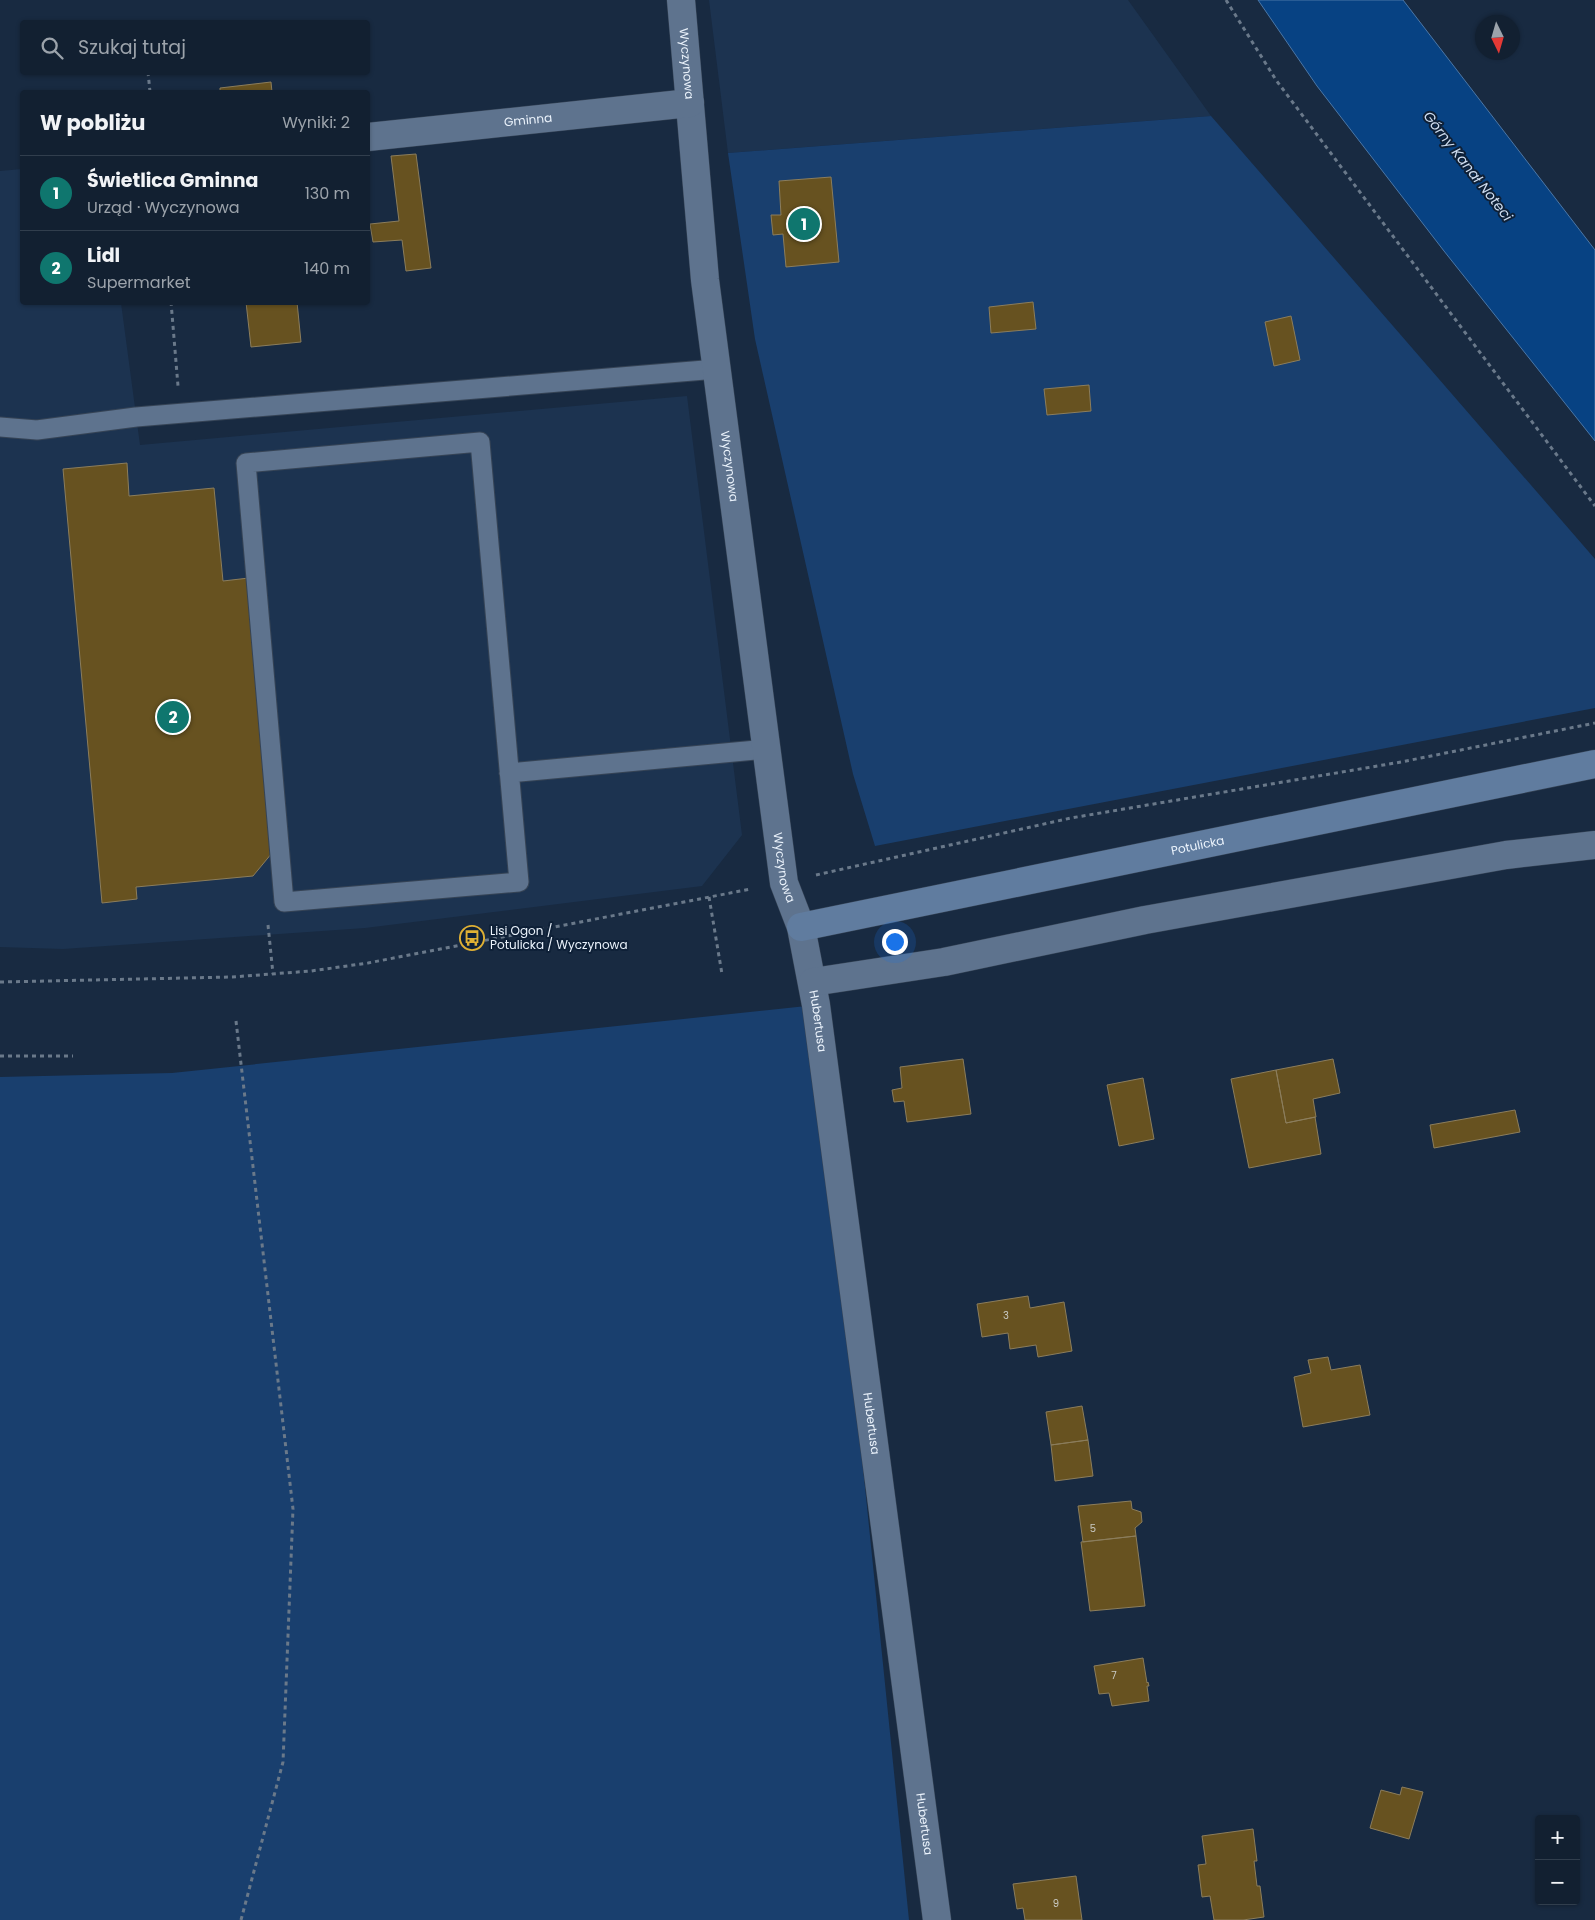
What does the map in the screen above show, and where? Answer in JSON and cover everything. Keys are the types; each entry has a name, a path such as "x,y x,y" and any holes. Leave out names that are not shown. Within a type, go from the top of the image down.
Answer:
{"street":[{"name":"Wyczynowa","path":"681,0 705,280 716,368 784,883 801,927"},
{"name":"Gminna","path":"370,137 690,103"},
{"name":"Potulicka","path":"801,927 1595,764"},
{"path":"813,982 944,962 1145,920 1506,855 1595,846"},
{"name":"Hubertusa","path":"801,927 813,982 937,1920"}],"lane":[{"path":"0,428 37,430 181,414 716,368"},
{"path":"480,442 509,773 519,882 284,902 246,463 480,442"},
{"path":"509,773 767,749"}],"path":[{"path":"1226,0 1276,80 1595,506"},
{"path":"148,75 150,90"},
{"path":"170,305 181,414"},
{"path":"0,982 232,978 368,963 784,883 1071,818 1401,762 1595,723"},
{"path":"709,897 722,974"},
{"path":"236,1021 294,1509 283,1762 241,1920"},
{"path":"0,1056 73,1056"}],"shaded area":[{"path":"709,0 1128,0 1211,116 728,153"},
{"path":"1211,116 1595,559 1595,708 875,846 853,774 755,339 728,153"},
{"path":"20,169 20,305 121,305 140,445 687,396 742,835 702,886 365,928 63,949 0,947 0,171"},
{"path":"816,1005 909,1920 0,1920 0,1077 172,1073"}],"water":[{"name":"Górny Kanał Noteci","path":"1258,0 1403,0 1595,250 1595,441 1444,251 1317,86"}],"building":[{"path":"271,82 272,90 220,90 220,88"},
{"path":"416,154 431,268 406,271 402,240 373,242 370,224 399,221 391,156"},
{"path":"831,177 839,262 786,267 783,234 773,235 771,215 781,215 779,181"},
{"path":"1033,302 1036,329 991,333 989,307"},
{"path":"246,305 297,305 301,342 251,347"},
{"path":"1291,316 1300,360 1274,366 1265,322"},
{"path":"1089,385 1091,411 1047,415 1044,389"},
{"path":"127,463 129,496 214,488 223,581 249,578 272,853 253,876 136,887 137,899 102,903 63,469"},
{"path":"963,1059 971,1114 907,1122 904,1101 894,1102 892,1090 902,1088 900,1067"},
{"path":"1333,1059 1340,1093 1313,1099 1316,1117 1286,1123 1276,1070"},
{"path":"1276,1070 1286,1123 1315,1117 1321,1154 1249,1168 1231,1079"},
{"path":"1143,1078 1154,1139 1119,1146 1107,1085"},
{"path":"1515,1110 1520,1132 1434,1148 1430,1125"},
{"path":"1028,1296 1030,1308 1064,1302 1072,1351 1038,1357 1036,1345 1010,1349 1008,1333 982,1337 977,1304"},
{"path":"1328,1357 1331,1370 1360,1365 1370,1415 1303,1427 1294,1377 1311,1373 1308,1360"},
{"path":"1082,1406 1088,1440 1051,1445 1046,1412"},
{"path":"1088,1440 1093,1476 1055,1481 1051,1445"},
{"path":"1131,1501 1132,1509 1141,1512 1142,1522 1135,1528 1136,1536 1083,1542 1078,1506"},
{"path":"1136,1536 1145,1606 1090,1611 1081,1542"},
{"path":"1143,1658 1149,1686 1147,1686 1149,1701 1112,1706 1109,1693 1099,1694 1094,1666"},
{"path":"1402,1787 1423,1792 1409,1839 1370,1828 1381,1790 1400,1795"},
{"path":"1253,1829 1257,1861 1254,1861 1257,1886 1260,1886 1264,1917 1243,1920 1214,1920 1210,1896 1202,1897 1198,1865 1206,1864 1202,1836"},
{"path":"1076,1876 1082,1920 1025,1920 1023,1908 1017,1909 1013,1884"}],"place":[{"name":"Świetlica Gminna","path":"804,224"},
{"name":"Lidl","path":"173,717"},
{"name":"Lisi Ogon / Potulicka / Wyczynowa","path":"472,938"}]}
